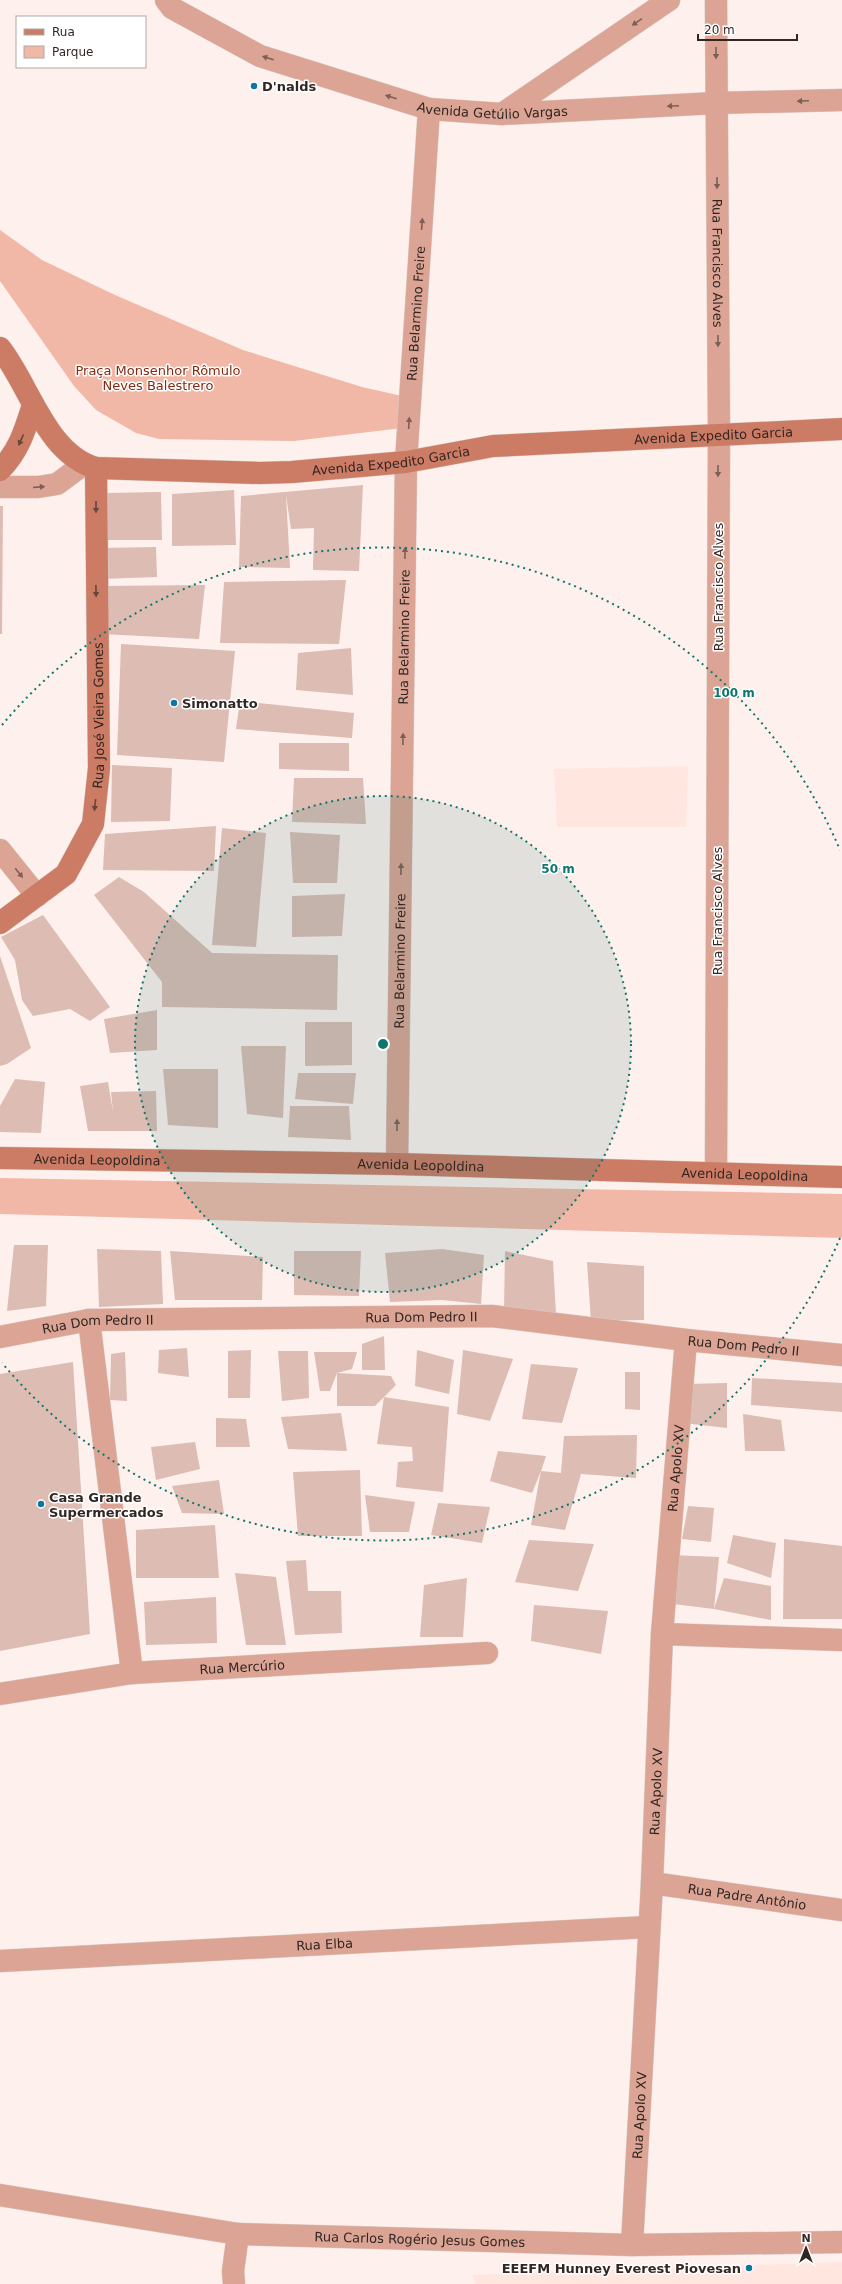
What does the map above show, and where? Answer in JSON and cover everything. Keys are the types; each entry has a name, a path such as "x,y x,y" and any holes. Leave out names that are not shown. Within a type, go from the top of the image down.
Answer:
{"street":[{"path":"502,114 669,0"},
{"name":"Rua Francisco Alves","path":"716,0 718,434 716,1173"},
{"name":"Avenida Getúlio Vargas","path":"171,3 260,56 429,110 502,114 716,103 842,100"},
{"name":"Rua Belarmino Freire","path":"397,1164 406,462 429,110"},
{"path":"0,348 33,405 57,440 90,466 57,484 38,487 0,487"},
{"path":"0,470 12,458 22,439 33,405"},
{"name":"Avenida Expedito Garcia","path":"90,466 260,473 406,462 493,446 842,429"},
{"name":"Rua José Vieira Gomes","path":"2,920 66,874 93,824 99,768 90,466"},
{"path":"0,850 37,896"},
{"name":"Avenida Leopoldina","path":"0,1158 397,1164 842,1177"},
{"name":"Rua Dom Pedro II","path":"0,1337 89,1320 492,1316 686,1340 842,1355"},
{"path":"89,1320 132,1673"},
{"name":"Rua Apolo XV","path":"632,2244 648,1927 652,1883 662,1634 686,1340"},
{"path":"662,1634 842,1640"},
{"name":"Rua Mercúrio","path":"0,1694 132,1673 487,1653"},
{"name":"Rua Padre Antônio","path":"652,1883 842,1910"},
{"name":"Rua Elba","path":"0,1962 648,1927"},
{"name":"Rua Carlos Rogério Jesus Gomes","path":"0,2195 238,2234 632,2244 842,2242"},
{"path":"231,2280 238,2234"}],"shaded area":[{"path":"688,766 686,827 557,827 554,769"},
{"name":"EEEFM Hunney Everest Piovesan","path":"842,2262 842,2284 475,2284 472,2275"}],"green space":[{"name":"Praça Monsenhor Rômulo Neves Balestrero","path":"0,230 42,260 115,295 243,350 362,387 402,396 402,428 294,441 159,439 136,433 96,410 74,386 0,281"},
{"path":"0,1178 842,1194 842,1238 0,1214"}],"building":[{"path":"363,485 359,571 313,570 314,528 291,529 286,495 290,568 239,567 241,496"},
{"path":"234,490 236,545 172,546 172,494"},
{"path":"161,492 162,540 105,540 104,493"},
{"path":"0,506 3,506 2,634 0,634"},
{"path":"156,547 157,577 101,579 102,548"},
{"path":"346,580 339,644 220,643 224,582"},
{"path":"205,585 199,639 102,634 103,586"},
{"name":"Simonatto","path":"121,644 235,651 224,762 117,755"},
{"path":"351,648 353,695 296,690 298,653"},
{"path":"240,701 354,713 352,738 236,729"},
{"path":"279,743 349,743 349,771 279,769"},
{"path":"112,765 172,768 170,821 111,822"},
{"path":"294,778 363,778 366,824 292,822"},
{"path":"216,826 214,871 103,870 105,834"},
{"path":"222,828 266,833 256,947 212,945"},
{"path":"290,832 340,835 337,883 293,883"},
{"path":"119,877 144,892 212,953 338,955 337,1010 162,1007 162,982 94,895"},
{"path":"345,894 342,936 292,937 292,896"},
{"path":"43,915 110,1007 90,1021 70,1009 33,1016 22,1000 15,960 1,937"},
{"path":"0,956 31,1048 7,1064 0,1066"},
{"path":"157,1010 157,1050 110,1053 104,1019"},
{"path":"305,1022 352,1022 352,1065 305,1066"},
{"path":"241,1046 286,1046 283,1118 247,1114"},
{"path":"163,1069 218,1069 218,1128 168,1125"},
{"path":"298,1073 356,1073 353,1104 295,1099"},
{"path":"15,1079 45,1082 41,1133 0,1132 0,1106"},
{"path":"108,1082 113,1112 111,1092 156,1091 157,1131 88,1131 80,1086"},
{"path":"290,1106 349,1106 351,1140 288,1137"},
{"path":"14,1245 48,1245 46,1306 7,1311"},
{"path":"97,1249 161,1251 163,1304 99,1307"},
{"path":"442,1249 484,1255 481,1304 442,1300 390,1302 385,1253"},
{"path":"170,1251 263,1257 262,1300 175,1300"},
{"path":"294,1251 361,1251 359,1296 294,1295"},
{"path":"505,1251 553,1261 556,1314 504,1309"},
{"path":"587,1262 644,1266 644,1320 591,1321"},
{"path":"384,1336 385,1370 362,1370 362,1344"},
{"path":"187,1348 189,1377 158,1373 159,1350"},
{"path":"251,1350 250,1398 228,1398 228,1351"},
{"path":"417,1350 454,1360 449,1394 415,1386"},
{"path":"463,1350 513,1359 490,1421 457,1414"},
{"path":"278,1351 308,1351 309,1398 282,1401"},
{"path":"125,1352 127,1401 110,1400 111,1354"},
{"path":"314,1352 357,1352 352,1369 337,1373 330,1391 320,1391"},
{"name":"Casa Grande Supermercados","path":"73,1362 90,1634 0,1651 0,1374"},
{"path":"531,1364 578,1368 562,1423 522,1419"},
{"path":"625,1372 640,1372 640,1410 625,1409"},
{"path":"337,1373 391,1376 396,1385 375,1406 337,1406"},
{"path":"752,1378 842,1383 842,1412 751,1405"},
{"path":"727,1383 727,1428 683,1423 685,1384"},
{"path":"384,1397 449,1407 443,1492 396,1487 398,1462 413,1461 412,1447 377,1444"},
{"path":"341,1413 347,1451 288,1449 281,1417"},
{"path":"743,1414 781,1420 785,1451 745,1451"},
{"path":"216,1418 246,1419 250,1447 216,1447"},
{"path":"637,1435 636,1478 581,1474 565,1530 531,1525 541,1471 561,1473 564,1436"},
{"path":"195,1442 200,1469 156,1480 151,1447"},
{"path":"498,1451 546,1456 532,1493 490,1481"},
{"path":"360,1470 362,1536 298,1536 293,1472"},
{"path":"219,1480 224,1514 182,1513 172,1486"},
{"path":"365,1495 415,1502 409,1532 370,1532"},
{"path":"438,1503 490,1507 482,1543 431,1535"},
{"path":"688,1506 714,1508 711,1542 682,1539"},
{"path":"215,1525 219,1578 136,1578 136,1530"},
{"path":"733,1535 776,1543 771,1578 727,1563"},
{"path":"784,1539 842,1546 842,1619 783,1619"},
{"path":"529,1540 594,1544 578,1591 515,1582"},
{"path":"670,1555 719,1557 714,1609 665,1603"},
{"path":"306,1560 308,1591 341,1591 342,1633 295,1635 286,1561"},
{"path":"235,1573 276,1577 286,1645 246,1645"},
{"path":"467,1578 463,1637 420,1637 424,1585"},
{"path":"724,1578 771,1586 771,1620 714,1609"},
{"path":"216,1597 217,1643 146,1645 144,1602"},
{"path":"534,1605 608,1611 601,1654 531,1641"}],"place":[{"name":"D'nalds","path":"254,86"},
{"name":"Simonatto","path":"174,703"},
{"name":"Casa Grande Supermercados","path":"41,1504"},
{"name":"EEEFM Hunney Everest Piovesan","path":"749,2268"}]}
